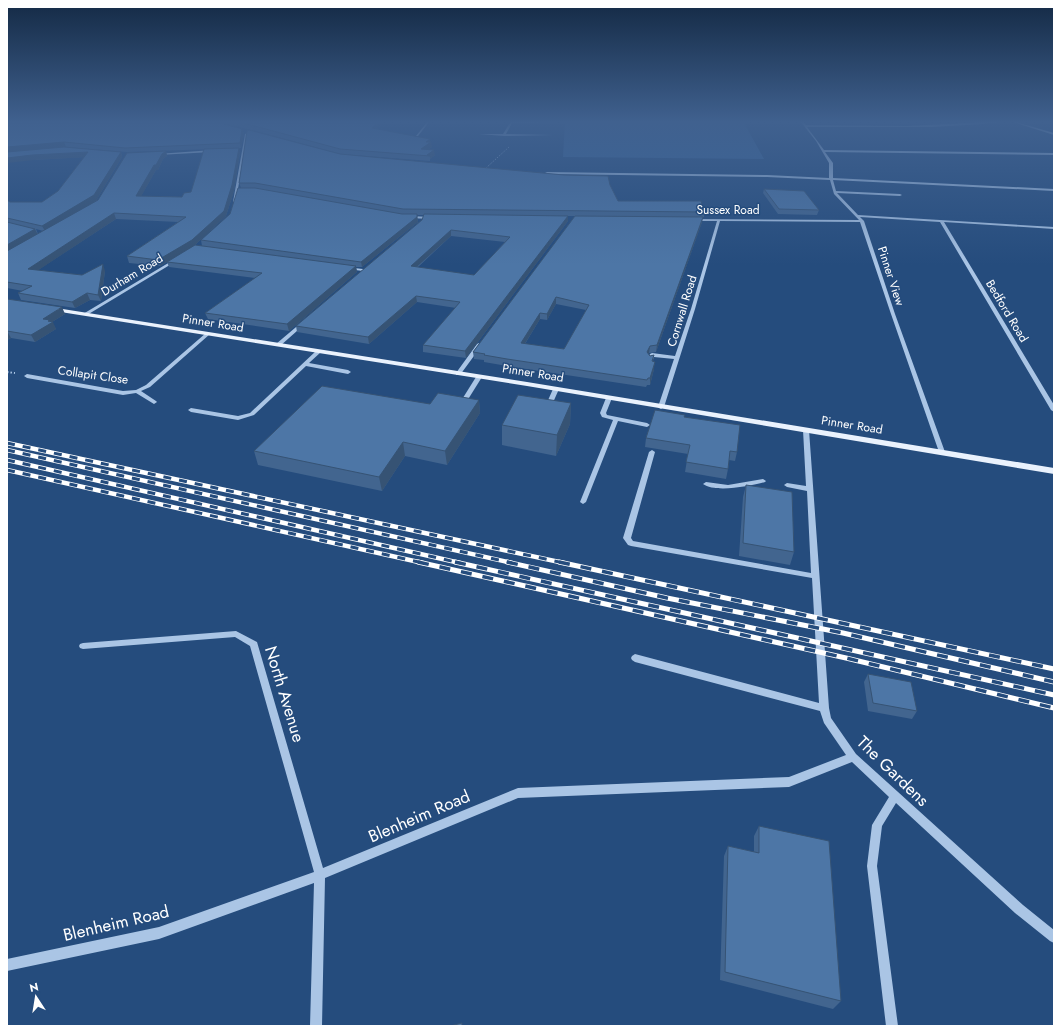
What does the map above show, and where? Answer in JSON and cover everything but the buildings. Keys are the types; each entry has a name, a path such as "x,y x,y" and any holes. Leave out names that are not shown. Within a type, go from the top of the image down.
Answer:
{"main road":[{"name":"Pinner Road","path":"38,306 1054,471"}],"street":[{"path":"233,204 237,191 240,169"},
{"name":"Pinner View","path":"831,169 831,179 835,192 859,216 862,221 942,452"},
{"path":"544,173 565,175 767,176 1054,190"},
{"path":"237,191 243,191"},
{"path":"835,192 900,195"},
{"path":"859,216 1054,228"},
{"path":"403,217 437,218"},
{"path":"421,218 421,223"},
{"name":"Sussex Road","path":"688,220 862,221"},
{"name":"Cornwall Road","path":"661,407 719,220"},
{"name":"Bedford Road","path":"942,222 1054,409"},
{"name":"Durham Road","path":"85,314 184,256"},
{"path":"358,275 368,267"},
{"path":"340,268 363,270"},
{"path":"278,345 308,319"},
{"name":"Collapit Close","path":"27,376 123,393 137,391 148,386 208,334"},
{"path":"458,374 480,343"},
{"path":"191,410 238,418 252,414 318,352"},
{"path":"650,360 652,355 677,358"},
{"path":"305,364 348,372"},
{"path":"464,401 478,377"},
{"path":"545,412 556,389"},
{"path":"137,391 154,402"},
{"path":"609,398 603,413 607,418 646,425"},
{"path":"583,502 616,419"},
{"name":"The Gardens","path":"806,430 814,576 824,708 827,720 853,757 894,796 1020,909 1054,937"},
{"path":"652,452 628,538 631,543 814,576"},
{"path":"706,484 728,487 763,481"},
{"path":"787,485 809,489"},
{"name":"North Avenue","path":"83,646 236,634 254,644 320,875 316,1026"},
{"path":"635,658 824,708"},
{"name":"Blenheim Road","path":"7,966 159,934 320,875 518,793 789,782 853,757"},
{"path":"892,1026 872,866 877,825 894,796"}],"railway":[{"path":"7,443 564,563"},
{"path":"7,450 512,563"},
{"path":"7,460 460,563"},
{"path":"7,470 423,563"},
{"path":"418,562 846,658 1054,708"},
{"path":"455,562 1054,695"},
{"path":"507,562 667,598 843,633 1054,682"},
{"path":"559,562 1054,669"}]}
